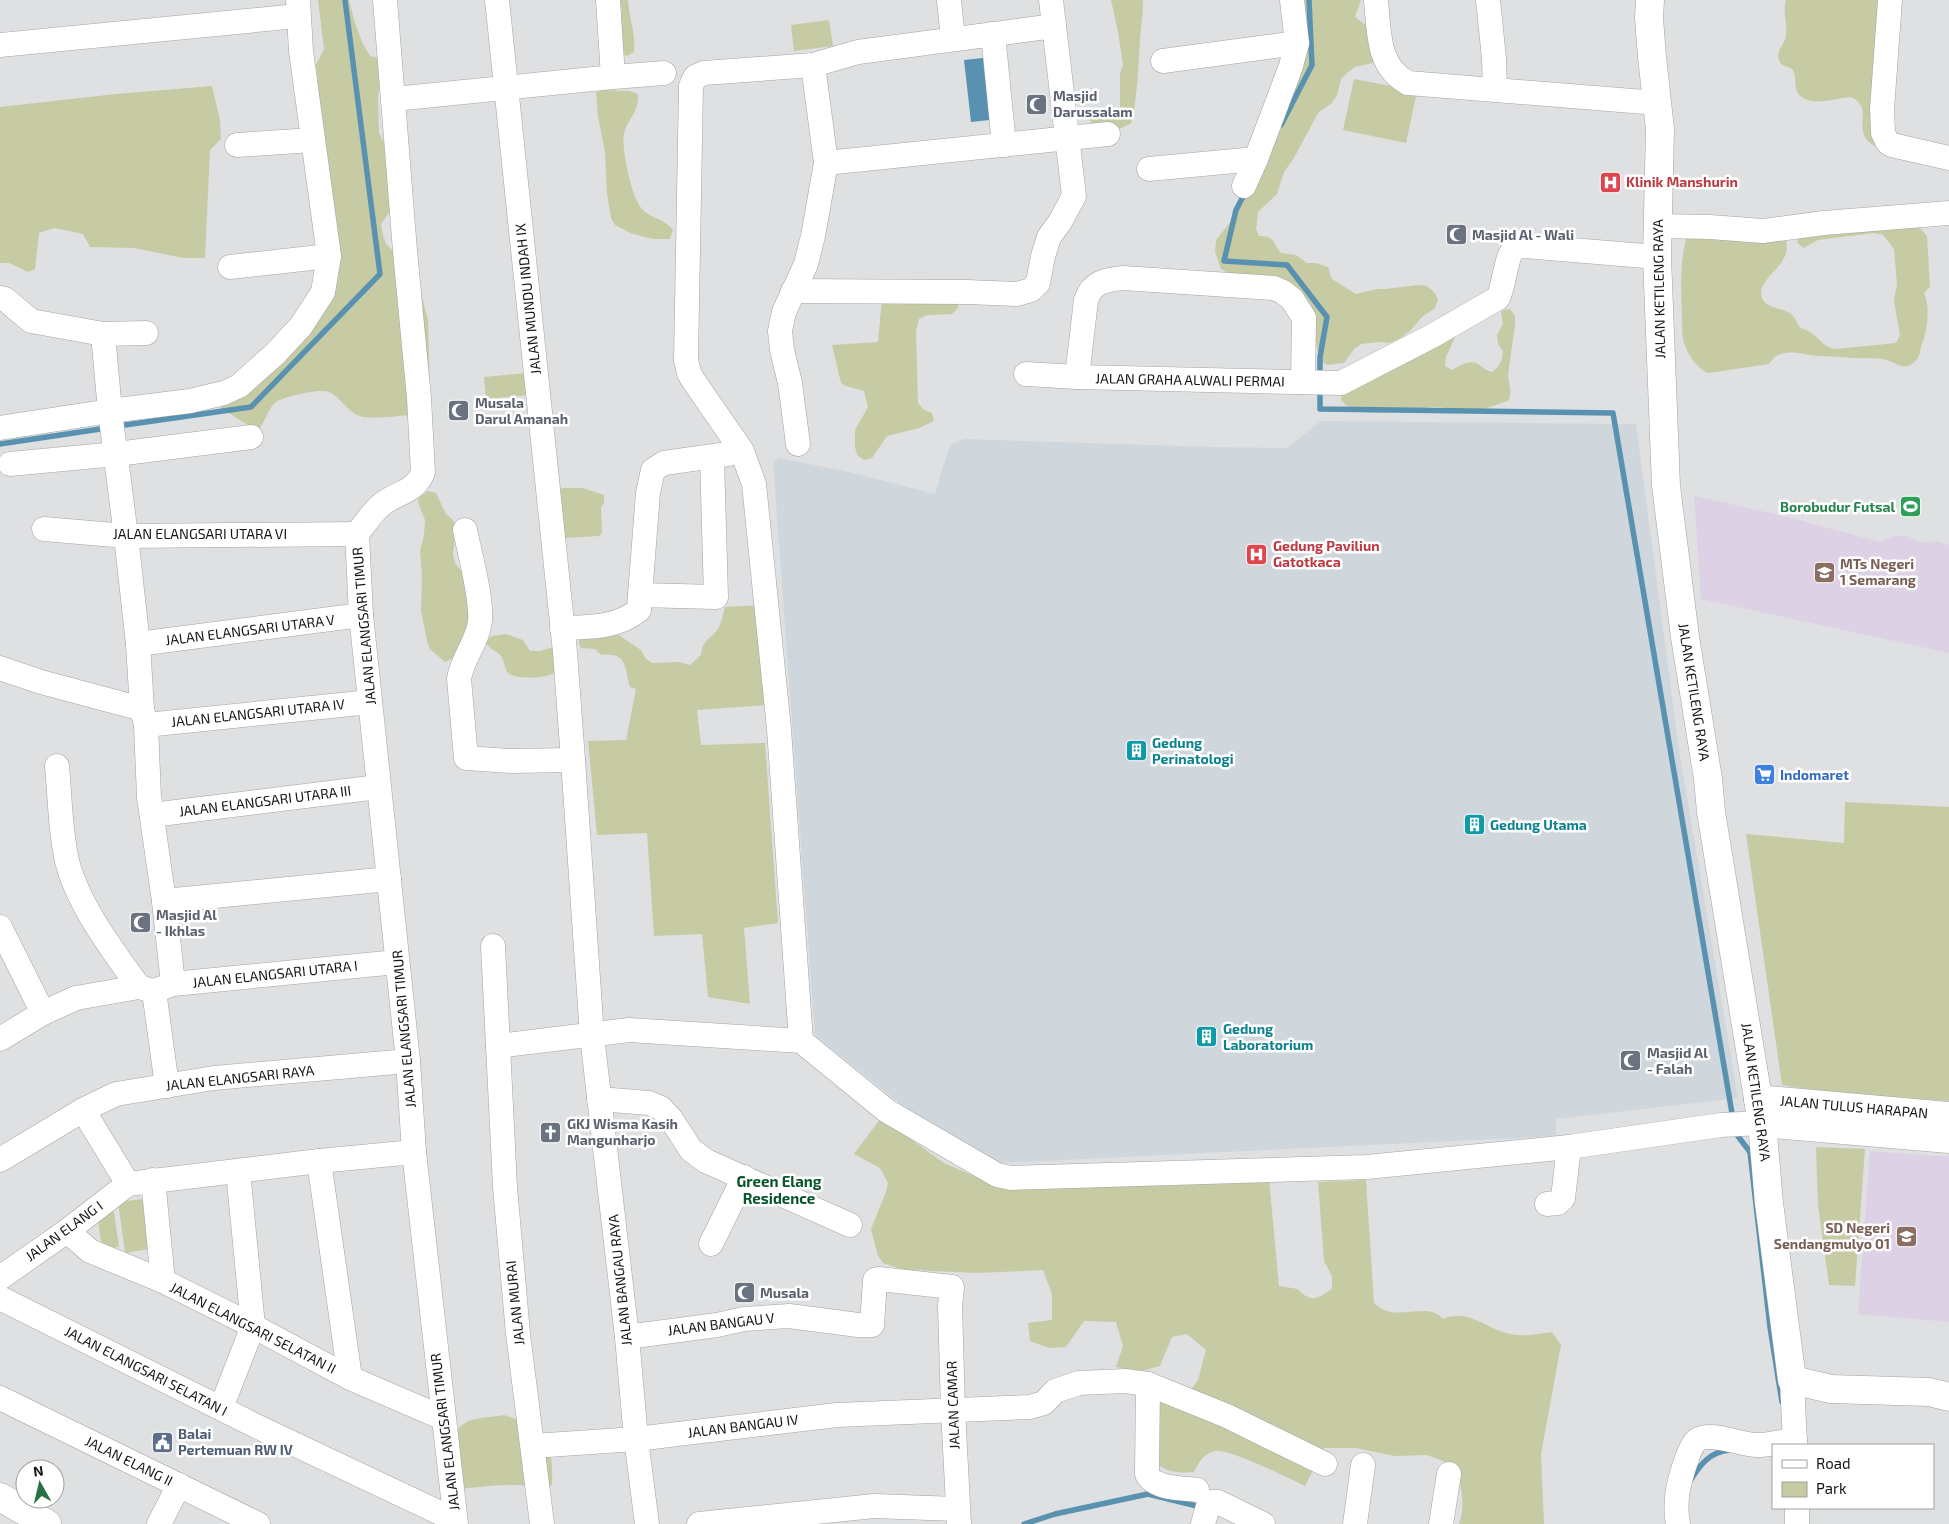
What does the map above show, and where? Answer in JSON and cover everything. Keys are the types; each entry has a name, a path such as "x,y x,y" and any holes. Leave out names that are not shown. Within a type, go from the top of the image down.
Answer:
{"main road":[{"name":"JALAN KETILENG RAYA","path":"1650,0 1649,18 1660,129 1657,257 1663,446 1675,572 1708,779 1711,812 1769,1203 1792,1380"},
{"name":"JALAN TULUS HARAPAN","path":"1756,1115 1949,1116"},
{"name":"JALAN TULUS HARAPAN","path":"1756,1115 1949,1139"},
{"path":"1792,1380 1831,1388 1929,1392 1949,1397"},
{"path":"0,1497 47,1524"}],"street":[{"path":"357,534 381,505 420,482 423,472 419,398 385,0"},
{"name":"JALAN MUNDU INDAH IX","path":"497,0 566,659 573,760"},
{"path":"608,0 614,77"},
{"path":"949,0 954,39"},
{"path":"793,292 1017,294 1031,290 1038,283 1049,237 1060,222 1074,196 1051,0"},
{"path":"1244,186 1256,159 1297,43 1292,0"},
{"path":"1376,0 1382,51 1397,77 1408,83 1657,102"},
{"path":"1488,0 1495,89"},
{"path":"1890,0 1882,110 1885,139 1892,145 1949,158"},
{"path":"0,45 298,8 300,51 329,256 323,292 301,326 275,354 239,386 224,393 190,401 113,432 10,464"},
{"path":"800,1041 779,729 754,484 742,451 693,380 686,360 691,86 695,77 704,73 813,65 858,52 1054,26"},
{"path":"994,34 1004,145"},
{"path":"1163,61 1297,43"},
{"path":"798,444 790,383 782,350 780,331 784,312 806,264 826,163 813,65"},
{"path":"394,99 614,77 664,74"},
{"path":"826,163 1108,134"},
{"path":"237,145 313,140"},
{"path":"1150,168 1256,159"},
{"path":"1658,226 1764,231 1824,223 1949,213"},
{"path":"1309,382 1341,383 1432,336 1498,298 1502,290 1510,254 1515,248 1523,246 1657,257"},
{"path":"230,267 329,256"},
{"name":"JALAN GRAHA ALWALI PERMAI","path":"1026,374 1077,378 1309,382 1304,318 1292,299 1274,288 1123,278 1101,282 1090,289 1086,300 1077,378"},
{"path":"0,298 31,321 104,334 146,334"},
{"path":"104,334 113,432 138,644 149,797 164,901 155,987 168,1086"},
{"path":"0,428 251,437"},
{"path":"562,628 603,626 628,619 639,610 648,493 653,470 664,463 742,451"},
{"path":"640,596 716,597 712,456"},
{"name":"JALAN ELANGSARI UTARA VI","path":"44,529 126,536 357,534"},
{"path":"465,530 480,621 477,634 460,670 459,679 465,755 468,758 511,761 573,760"},
{"name":"JALAN ELANGSARI TIMUR","path":"357,534 370,702 408,1062 414,1152 456,1522"},
{"name":"JALAN ELANGSARI UTARA V","path":"138,644 362,615"},
{"path":"0,668 144,717"},
{"name":"JALAN ELANGSARI UTARA IV","path":"144,717 370,702"},
{"name":"JALAN BANGAU RAYA","path":"573,760 592,1036 627,1336 636,1440 647,1524"},
{"path":"57,766 67,861 77,890 108,945 155,987"},
{"name":"JALAN ELANGSARI UTARA III","path":"152,815 378,787"},
{"path":"164,901 389,879"},
{"path":"0,928 42,1013"},
{"name":"JALAN MURAI","path":"492,946 505,1187 518,1334 542,1524"},
{"name":"JALAN ELANGSARI UTARA I","path":"0,1039 42,1013 76,998 155,987 397,962"},
{"path":"498,1046 629,1030 800,1041 887,1110 997,1175 1011,1178 1368,1166 1569,1147 1721,1125 1756,1115"},
{"name":"JALAN ELANGSARI RAYA","path":"0,1160 82,1110 116,1094 214,1078 408,1062"},
{"path":"600,1099 649,1103 661,1108 671,1119 691,1150 706,1161 850,1225"},
{"path":"82,1110 128,1184 319,1161 414,1152"},
{"path":"1547,1204 1558,1202 1563,1198 1569,1147"},
{"path":"319,1161 350,1378"},
{"path":"220,1408 253,1326 238,1171"},
{"path":"711,1244 744,1177"},
{"path":"153,1180 163,1281"},
{"name":"JALAN ELANG I","path":"0,1278 67,1231 128,1184"},
{"name":"JALAN ELANGSARI SELATAN II","path":"67,1231 90,1250 163,1281 350,1378 443,1418"},
{"name":"JALAN BANGAU V","path":"627,1336 717,1325 744,1319 789,1316 858,1325 872,1325 875,1280 952,1286"},
{"name":"JALAN CAMAR","path":"952,1286 950,1306 958,1517"},
{"name":"JALAN ELANGSARI SELATAN I","path":"0,1298 220,1408 456,1522"},
{"path":"1678,1524 1676,1510 1678,1490 1691,1447 1697,1440 1706,1437 1759,1445 1792,1442 1792,1380"},
{"name":"JALAN BANGAU IV","path":"533,1446 636,1440 837,1415 1030,1407 1044,1403 1055,1392 1079,1383 1125,1381 1148,1384 1227,1416 1325,1464"},
{"path":"1148,1384 1147,1474 1150,1480 1203,1510 1209,1503 1218,1502 1262,1524"},
{"name":"JALAN ELANG II","path":"0,1398 258,1524"},
{"path":"1355,1524 1363,1465"},
{"path":"1441,1524 1448,1474"},
{"path":"158,1524 179,1485"},
{"path":"1797,1509 1797,1524"},
{"path":"699,1524 874,1515 958,1517"}],"shaded area":[{"path":"1321,421 1636,424 1679,750 1738,1098 1556,1119 1556,1136 999,1163 902,1105 815,1035 773,462 780,458 849,472 935,494 951,444 965,439 1287,448"},
{"name":"MTs Negeri 1 Semarang","path":"1694,496 1784,516 1880,542 1896,536 1908,536 1921,543 1935,541 1949,545 1949,653 1701,599"},
{"name":"SD Negeri Sendangmulyo 01","path":"1870,1151 1949,1157 1949,1322 1858,1314"}],"green space":[{"path":"318,0 349,0 357,29 366,50 370,56 379,58 383,81 379,88 378,97 379,133 387,148 402,202 388,214 381,224 384,239 389,248 412,259 428,320 430,395 413,414 373,418 357,415 329,392 318,391 302,394 276,402 257,431 221,408 221,399 337,277 341,260 327,195 329,166 317,109 318,82 316,65 324,49"},
{"path":"620,0 628,0 634,39 634,52 627,56 620,52 619,26 622,11"},
{"path":"1111,0 1143,0 1136,92 1131,123 1122,128 1112,129 1092,126 1089,118 1115,115 1120,108 1120,74 1123,65"},
{"path":"1302,0 1361,0 1355,17 1368,27 1379,49 1373,63 1355,67 1341,79 1337,95 1332,103 1318,113 1294,158 1284,172 1277,194 1258,212 1256,229 1259,236 1271,239 1281,253 1296,255 1307,263 1316,263 1328,267 1332,279 1356,294 1377,289 1419,285 1427,286 1438,299 1435,308 1397,340 1388,343 1361,344 1354,349 1344,363 1327,365 1320,360 1314,331 1278,278 1256,274 1238,276 1229,274 1221,269 1215,252 1216,240 1232,220 1277,131 1287,117 1283,98 1308,30"},
{"path":"1786,0 1882,0 1878,148 1865,137 1862,127 1863,111 1857,101 1851,97 1810,101 1798,94 1793,70 1780,63 1778,57 1786,34"},
{"path":"829,20 833,46 794,51 791,25"},
{"path":"1354,79 1417,91 1406,143 1343,130"},
{"path":"212,86 220,120 221,139 210,150 205,258 183,258 134,248 90,247 83,234 54,228 39,233 35,269 28,272 9,263 0,263 0,107 116,94"},
{"path":"604,90 630,91 638,94 637,107 624,134 624,151 628,174 635,197 644,211 665,222 673,230 670,239 653,239 630,233 615,225 611,218 607,194 605,152 598,117 596,92"},
{"path":"1914,225 1927,236 1930,287 1924,293 1928,310 1925,336 1919,356 1909,366 1879,359 1818,356 1790,352 1777,356 1769,364 1708,373 1699,367 1689,354 1684,344 1683,336 1681,282 1682,260 1690,227 1784,236 1787,246 1785,255 1764,284 1761,290 1762,298 1768,305 1789,312 1800,328 1812,333 1826,346 1836,349 1896,343 1900,335 1894,301 1897,284 1894,249 1883,235 1874,233 1818,240 1803,248 1797,242 1801,234"},
{"path":"882,298 958,300 958,308 952,314 928,315 919,319 916,331 918,403 924,410 932,413 934,421 919,428 887,436 872,458 864,460 857,455 855,430 868,407 864,391 841,383 832,345 878,342"},
{"path":"1510,309 1515,316 1515,324 1508,375 1509,400 1469,413 1438,407 1373,413 1350,407 1341,400 1342,391 1457,333 1446,357 1445,366 1452,370 1472,362 1492,372 1499,365 1503,355 1503,351 1498,344 1497,335 1503,324 1501,312"},
{"path":"527,373 529,395 486,399 484,377"},
{"path":"583,488 604,495 604,503 601,507 602,533 599,536 564,538 556,490"},
{"path":"428,491 436,493 446,514 453,520 456,528 453,554 455,563 465,576 471,611 461,654 445,662 430,649 421,611 422,576 420,551 425,520 418,499"},
{"path":"761,605 767,705 697,710 701,745 765,743 778,923 744,928 750,1004 708,997 702,934 654,936 647,833 597,835 588,741 626,740 636,689 630,687 625,667 620,659 616,656 601,655 595,649 581,648 579,636 607,632 620,636 641,650 645,658 652,663 679,662 690,665 701,655 704,645 719,627 725,607"},
{"path":"506,634 523,640 530,651 540,651 553,647 557,671 547,676 532,678 518,677 508,673 502,657 486,642 492,636"},
{"path":"1845,802 1949,807 1949,1101 1829,1093 1782,1085 1746,834 1844,843"},
{"path":"881,1118 944,1163 999,1187 1269,1179 1279,1286 1298,1289 1311,1298 1319,1297 1332,1289 1332,1276 1324,1261 1318,1182 1366,1180 1374,1303 1383,1310 1394,1312 1431,1312 1438,1314 1443,1319 1461,1316 1477,1320 1515,1335 1552,1332 1561,1345 1541,1454 1544,1524 1459,1524 1462,1502 1456,1466 1427,1455 1395,1456 1356,1448 1324,1448 1305,1486 1245,1458 1222,1451 1211,1452 1204,1456 1194,1472 1175,1472 1161,1467 1157,1464 1158,1401 1181,1403 1198,1380 1206,1350 1187,1334 1172,1337 1160,1366 1141,1371 1116,1367 1123,1346 1116,1322 1084,1321 1066,1347 1049,1348 1030,1341 1028,1323 1052,1320 1052,1294 1043,1270 977,1273 931,1271 901,1269 883,1263 878,1256 871,1229 888,1183 880,1168 854,1154"},
{"path":"1816,1147 1865,1149 1855,1286 1829,1285 1818,1205"},
{"path":"143,1199 149,1249 125,1253 118,1202"},
{"path":"114,1212 119,1247 102,1249 97,1214"},
{"path":"504,1415 529,1425 538,1431 544,1439 549,1447 551,1457 552,1484 549,1488 510,1485 455,1490 443,1480 439,1473 440,1459 447,1443 463,1424 469,1421"}],"water":[{"path":"992,57 999,119 971,122 964,60"}],"waterway":[{"path":"118,426 251,407 380,274 345,0"},
{"path":"1281,125 1312,65 1309,0"},
{"path":"1246,191 1236,210 1224,261 1287,265 1327,317 1320,357 1320,378"},
{"path":"1320,388 1320,409 1613,413 1733,1119"},
{"path":"0,444 107,428"},
{"path":"1734,1131 1750,1152 1770,1327 1782,1402"},
{"path":"1690,1481 1711,1456 1730,1450"},
{"path":"1024,1524 1055,1514 1148,1494 1201,1507"}],"place":[{"name":"Masjid Darussalam","path":"1037,104"},
{"name":"Klinik Manshurin","path":"1610,182"},
{"name":"Masjid Al - Wali","path":"1456,235"},
{"name":"Musala Darul Amanah","path":"459,411"},
{"name":"Borobudur Futsal","path":"1911,507"},
{"name":"Gedung Paviliun Gatotkaca","path":"1257,554"},
{"name":"MTs Negeri 1 Semarang","path":"1824,572"},
{"name":"Gedung Perinatologi","path":"1136,751"},
{"name":"Indomaret","path":"1764,775"},
{"name":"Gedung Utama","path":"1474,825"},
{"name":"Masjid Al - Ikhlas","path":"140,923"},
{"name":"Gedung Laboratorium","path":"1207,1037"},
{"name":"Masjid Al - Falah","path":"1631,1061"},
{"name":"GKJ Wisma Kasih Mangunharjo","path":"551,1132"},
{"name":"SD Negeri Sendangmulyo 01","path":"1906,1236"},
{"name":"Musala","path":"744,1293"},
{"name":"Balai Pertemuan RW IV","path":"162,1442"}],"district":[{"name":"Green Elang Residence","path":"779,1190"}]}
